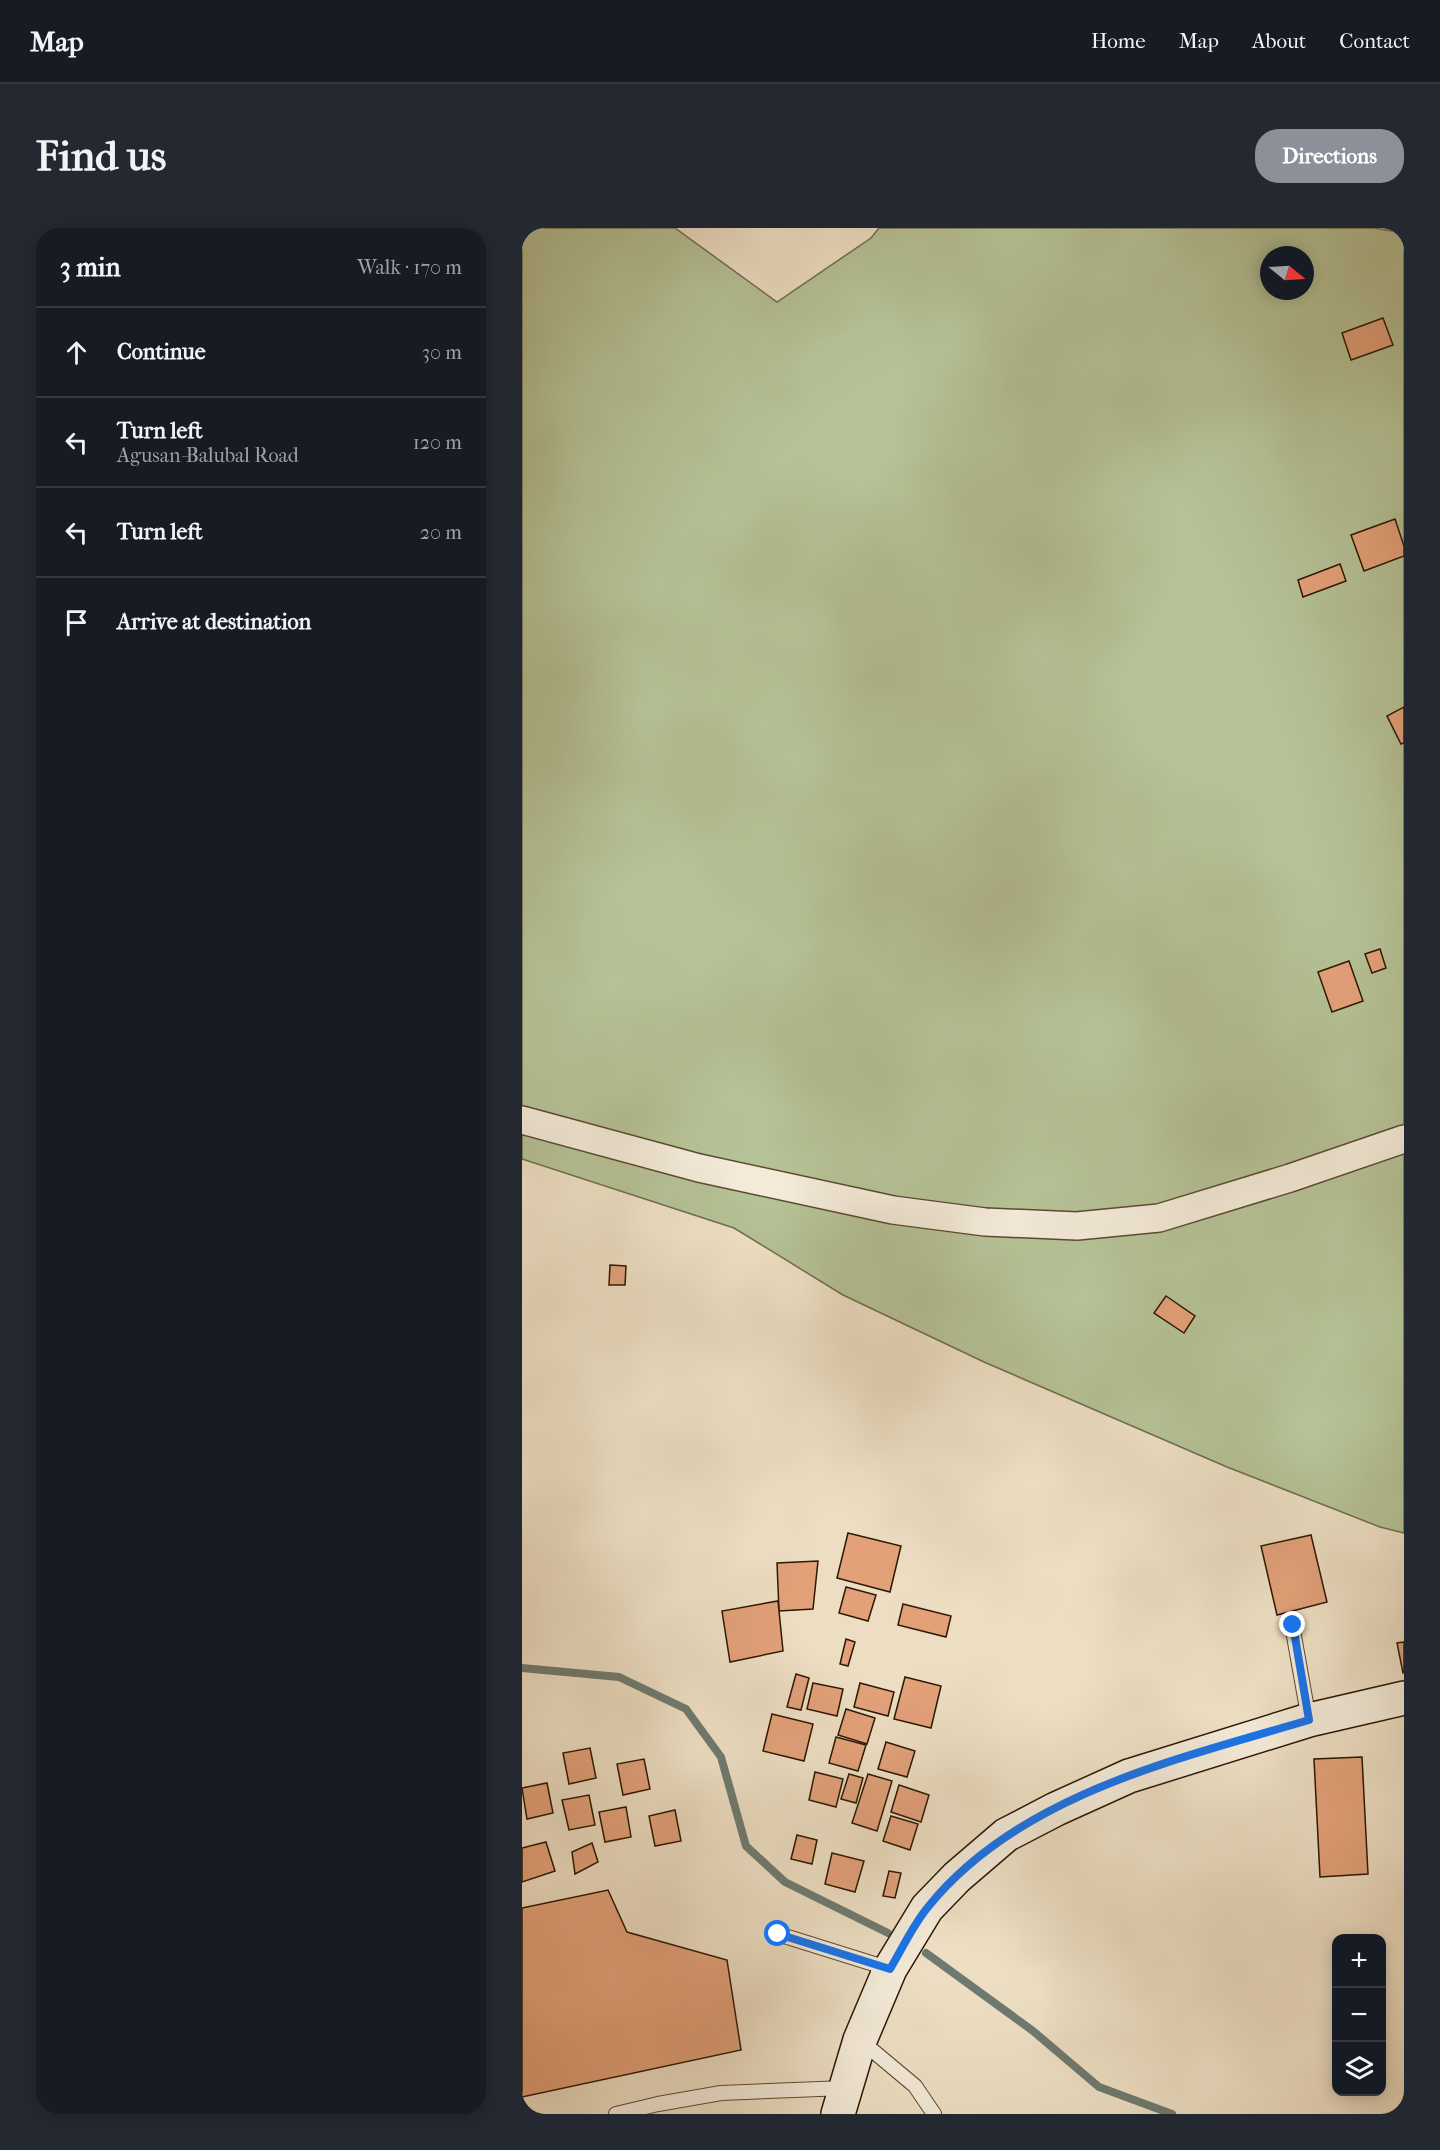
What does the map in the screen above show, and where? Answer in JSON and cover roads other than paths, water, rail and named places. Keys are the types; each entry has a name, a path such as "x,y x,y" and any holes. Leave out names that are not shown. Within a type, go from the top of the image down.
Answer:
{"main road":[{"path":"842,2101 860,2040 890,1969 927,1908 957,1877 1006,1835 1056,1809 1129,1776 1309,1720 1404,1698"}],"street":[{"path":"522,1120 699,1168 893,1210 985,1222 1077,1226 1159,1218 1290,1178 1404,1139"}],"lane":[{"path":"1293,1625 1309,1720"},
{"path":"778,1934 890,1969"},
{"path":"860,2040 915,2086 934,2114"},
{"path":"616,2114 721,2093 842,2101"}],"waterway":[{"path":"522,1668 619,1677 686,1709 721,1757 746,1846 785,1882 888,1933"},
{"path":"926,1953 1033,2031 1099,2087 1172,2114"}]}
